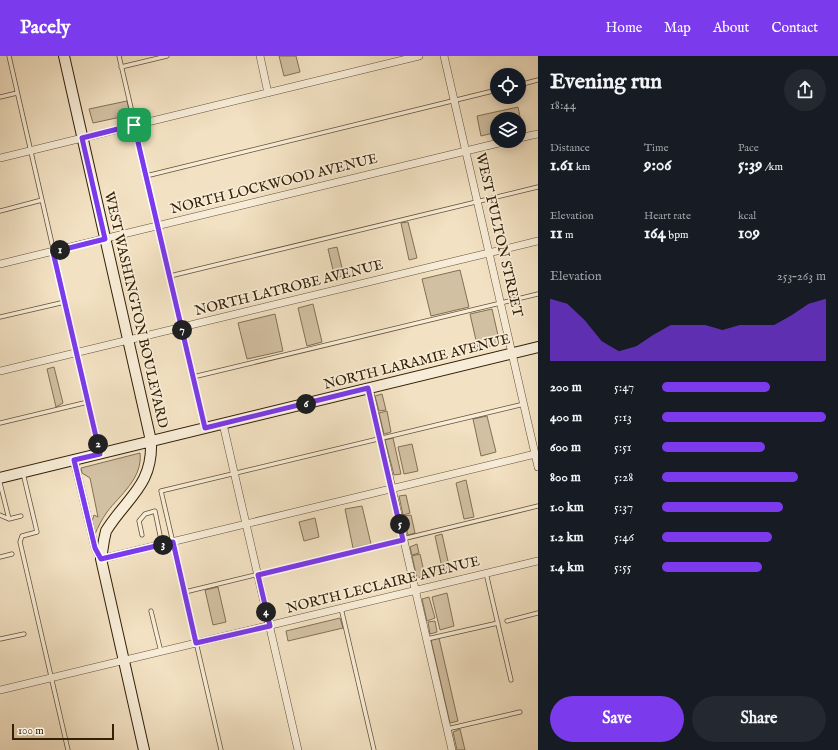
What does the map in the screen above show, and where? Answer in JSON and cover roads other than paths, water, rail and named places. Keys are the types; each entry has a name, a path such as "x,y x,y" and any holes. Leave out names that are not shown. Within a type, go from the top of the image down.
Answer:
{"street":[{"name":"WEST WASHINGTON BOULEVARD","path":"64,56 151,441 151,456 147,474 106,531 101,559"},
{"path":"260,56 268,93"},
{"path":"0,158 419,56"},
{"name":"WEST FULTON STREET","path":"444,56 538,467"},
{"path":"526,137 538,134"},
{"name":"NORTH LOCKWOOD AVENUE","path":"0,264 490,145"},
{"name":"NORTH LATROBE AVENUE","path":"0,371 538,241"},
{"name":"NORTH LARAMIE AVENUE","path":"0,478 538,347"},
{"path":"368,388 452,750"},
{"path":"223,424 298,750"},
{"path":"101,559 535,454"},
{"name":"WEST WASHINGTON BOULEVARD","path":"74,460 95,548 101,559 144,750"},
{"name":"NORTH LECLAIRE AVENUE","path":"0,690 538,561"}],"lane":[{"path":"8,56 100,454"},
{"path":"119,56 205,428"},
{"path":"121,67 167,56"},
{"path":"526,83 538,80"},
{"path":"146,176 490,92"},
{"path":"0,97 17,93"},
{"path":"170,276 538,187"},
{"path":"0,211 42,200"},
{"path":"193,377 538,294"},
{"path":"0,317 65,302"},
{"path":"0,423 88,402"},
{"path":"221,750 161,491 524,404"},
{"path":"23,472 37,532 22,536 20,542 68,750"},
{"path":"0,483 9,519"},
{"path":"184,592 538,506"},
{"path":"142,535 139,521 145,514 155,511 162,545"},
{"path":"0,515 9,519 21,516"},
{"path":"0,557 12,554"},
{"path":"486,573 511,680"},
{"path":"341,608 374,750"},
{"path":"151,611 161,652"},
{"path":"507,621 538,613"},
{"path":"426,639 498,623"},
{"path":"0,639 24,634"},
{"path":"447,730 520,712"}]}
